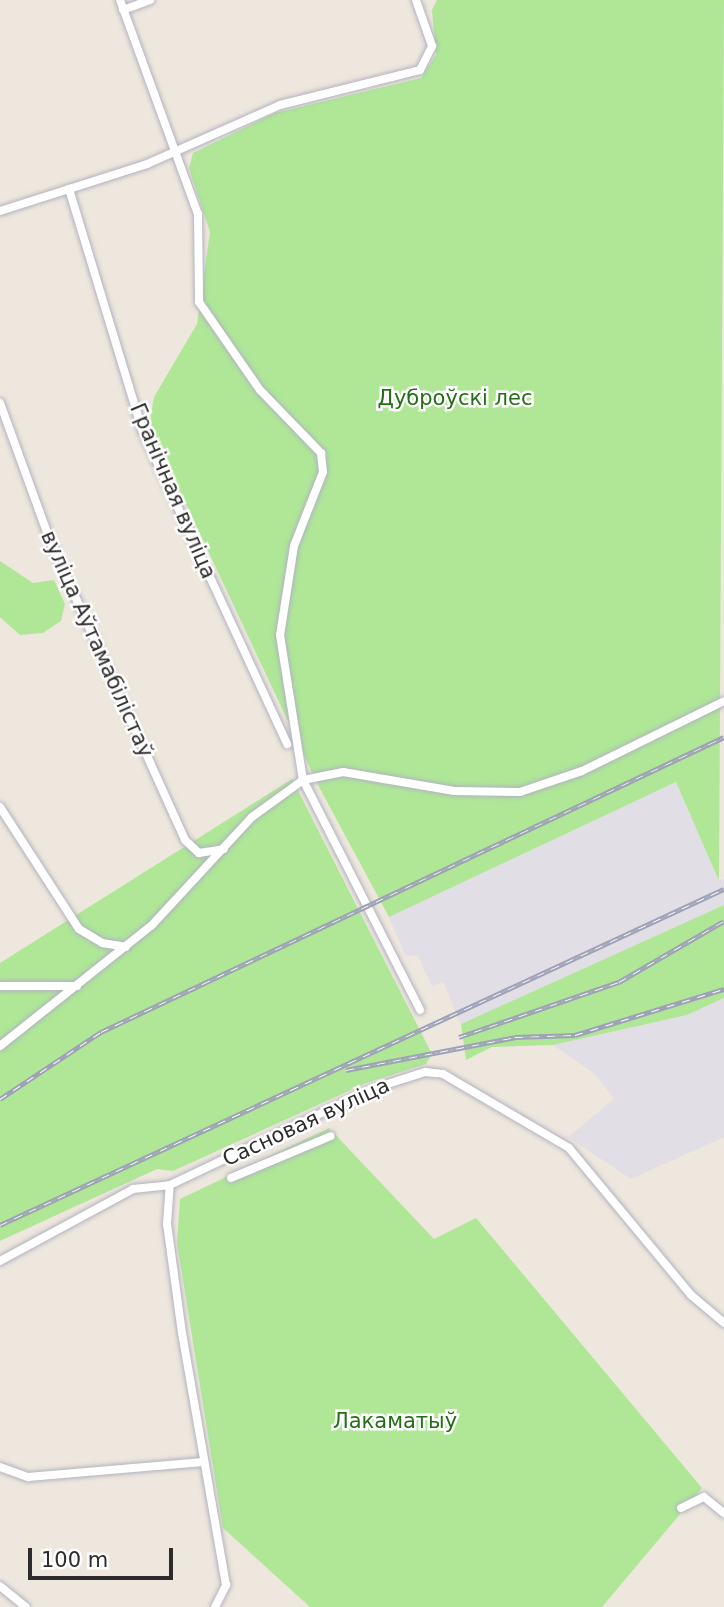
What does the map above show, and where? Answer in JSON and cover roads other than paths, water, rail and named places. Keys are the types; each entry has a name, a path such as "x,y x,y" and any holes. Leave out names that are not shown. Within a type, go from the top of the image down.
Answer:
{"street":[{"path":"120,0 198,214 199,302 230,352 311,438 323,461 294,546 281,635 303,780 421,1010"},
{"path":"123,10 149,0"},
{"path":"0,211 176,152 281,105 420,70 432,46 416,0"},
{"name":"Гранічная вуліца","path":"69,189 144,432 287,744"},
{"name":"вуліца Аўтамабілістаў","path":"0,403 51,543 185,840 199,853 224,849"},
{"path":"0,1045 126,947 224,849 252,817 303,780 343,772 454,791 520,792 582,771 724,701"},
{"path":"0,807 79,929 102,943 126,947"},
{"path":"0,986 77,986"},
{"name":"Сасновая вуліца","path":"0,1261 133,1189 170,1185 372,1089 425,1072 443,1074 569,1148 691,1295 724,1322"},
{"path":"231,1178 331,1136"},
{"path":"170,1185 167,1224 203,1462 226,1585 215,1607"},
{"path":"0,1467 28,1477 203,1462"},
{"path":"681,1508 705,1497 724,1513"},
{"path":"0,1586 26,1607"}],"railway":[{"path":"0,1099 101,1032 724,737"},
{"path":"0,1225 724,889"},
{"path":"459,1037 619,982 724,921"},
{"path":"346,1070 515,1037 575,1035 724,989"}],"park label":[{"name":"Дуброўскі лес","path":"455,398"},
{"name":"Лакаматыў","path":"395,1421"}]}
